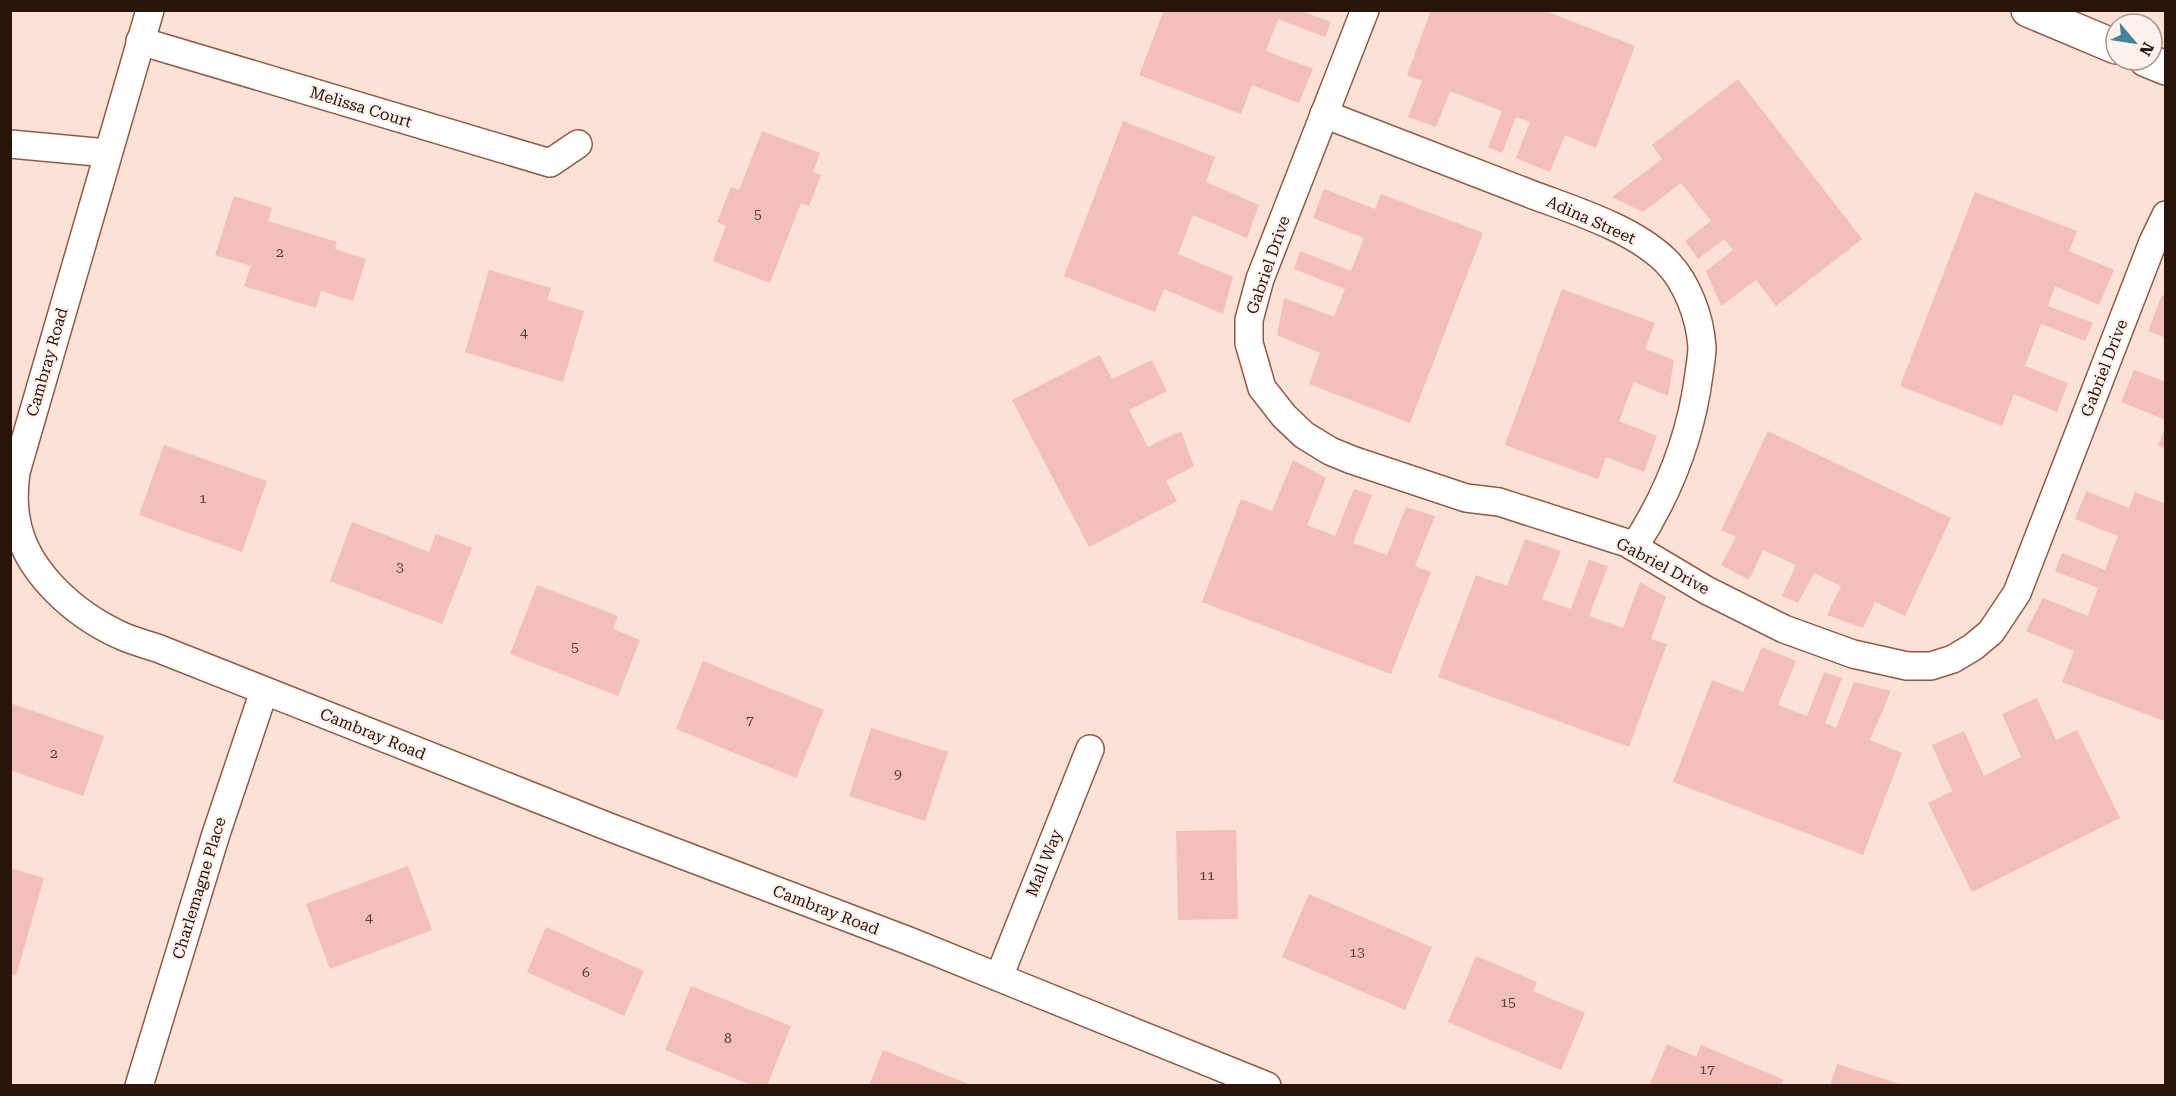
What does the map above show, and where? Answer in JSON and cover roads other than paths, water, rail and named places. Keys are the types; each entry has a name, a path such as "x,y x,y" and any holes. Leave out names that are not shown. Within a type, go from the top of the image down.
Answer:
{"main road":[{"path":"2028,10 2104,42"}],"street":[{"name":"Cambray Road","path":"150,10 16,472 14,495 16,519 22,541 33,562 63,597 81,612 122,636 609,827 909,941 1267,1086"},
{"name":"Gabriel Drive","path":"1365,10 1260,279 1248,320 1249,343 1262,388 1284,416 1304,435 1330,451 1466,498 1499,502 1627,543 1706,590 1784,629 1853,654 1907,666 1931,666 1953,659 1973,647 1991,632 2017,593 2153,242 2166,215"},
{"name":"Melissa Court","path":"140,41 549,163 578,144"},
{"name":"Adina Street","path":"1324,114 1603,222 1650,247 1667,262 1682,281 1695,311 1702,348 1696,394 1685,440 1669,484 1648,526 1634,547"},
{"path":"10,144 107,153"},
{"name":"Charlemagne Place","path":"139,1086 216,834 264,691"},
{"name":"Mall Way","path":"999,977 1090,749"}]}
